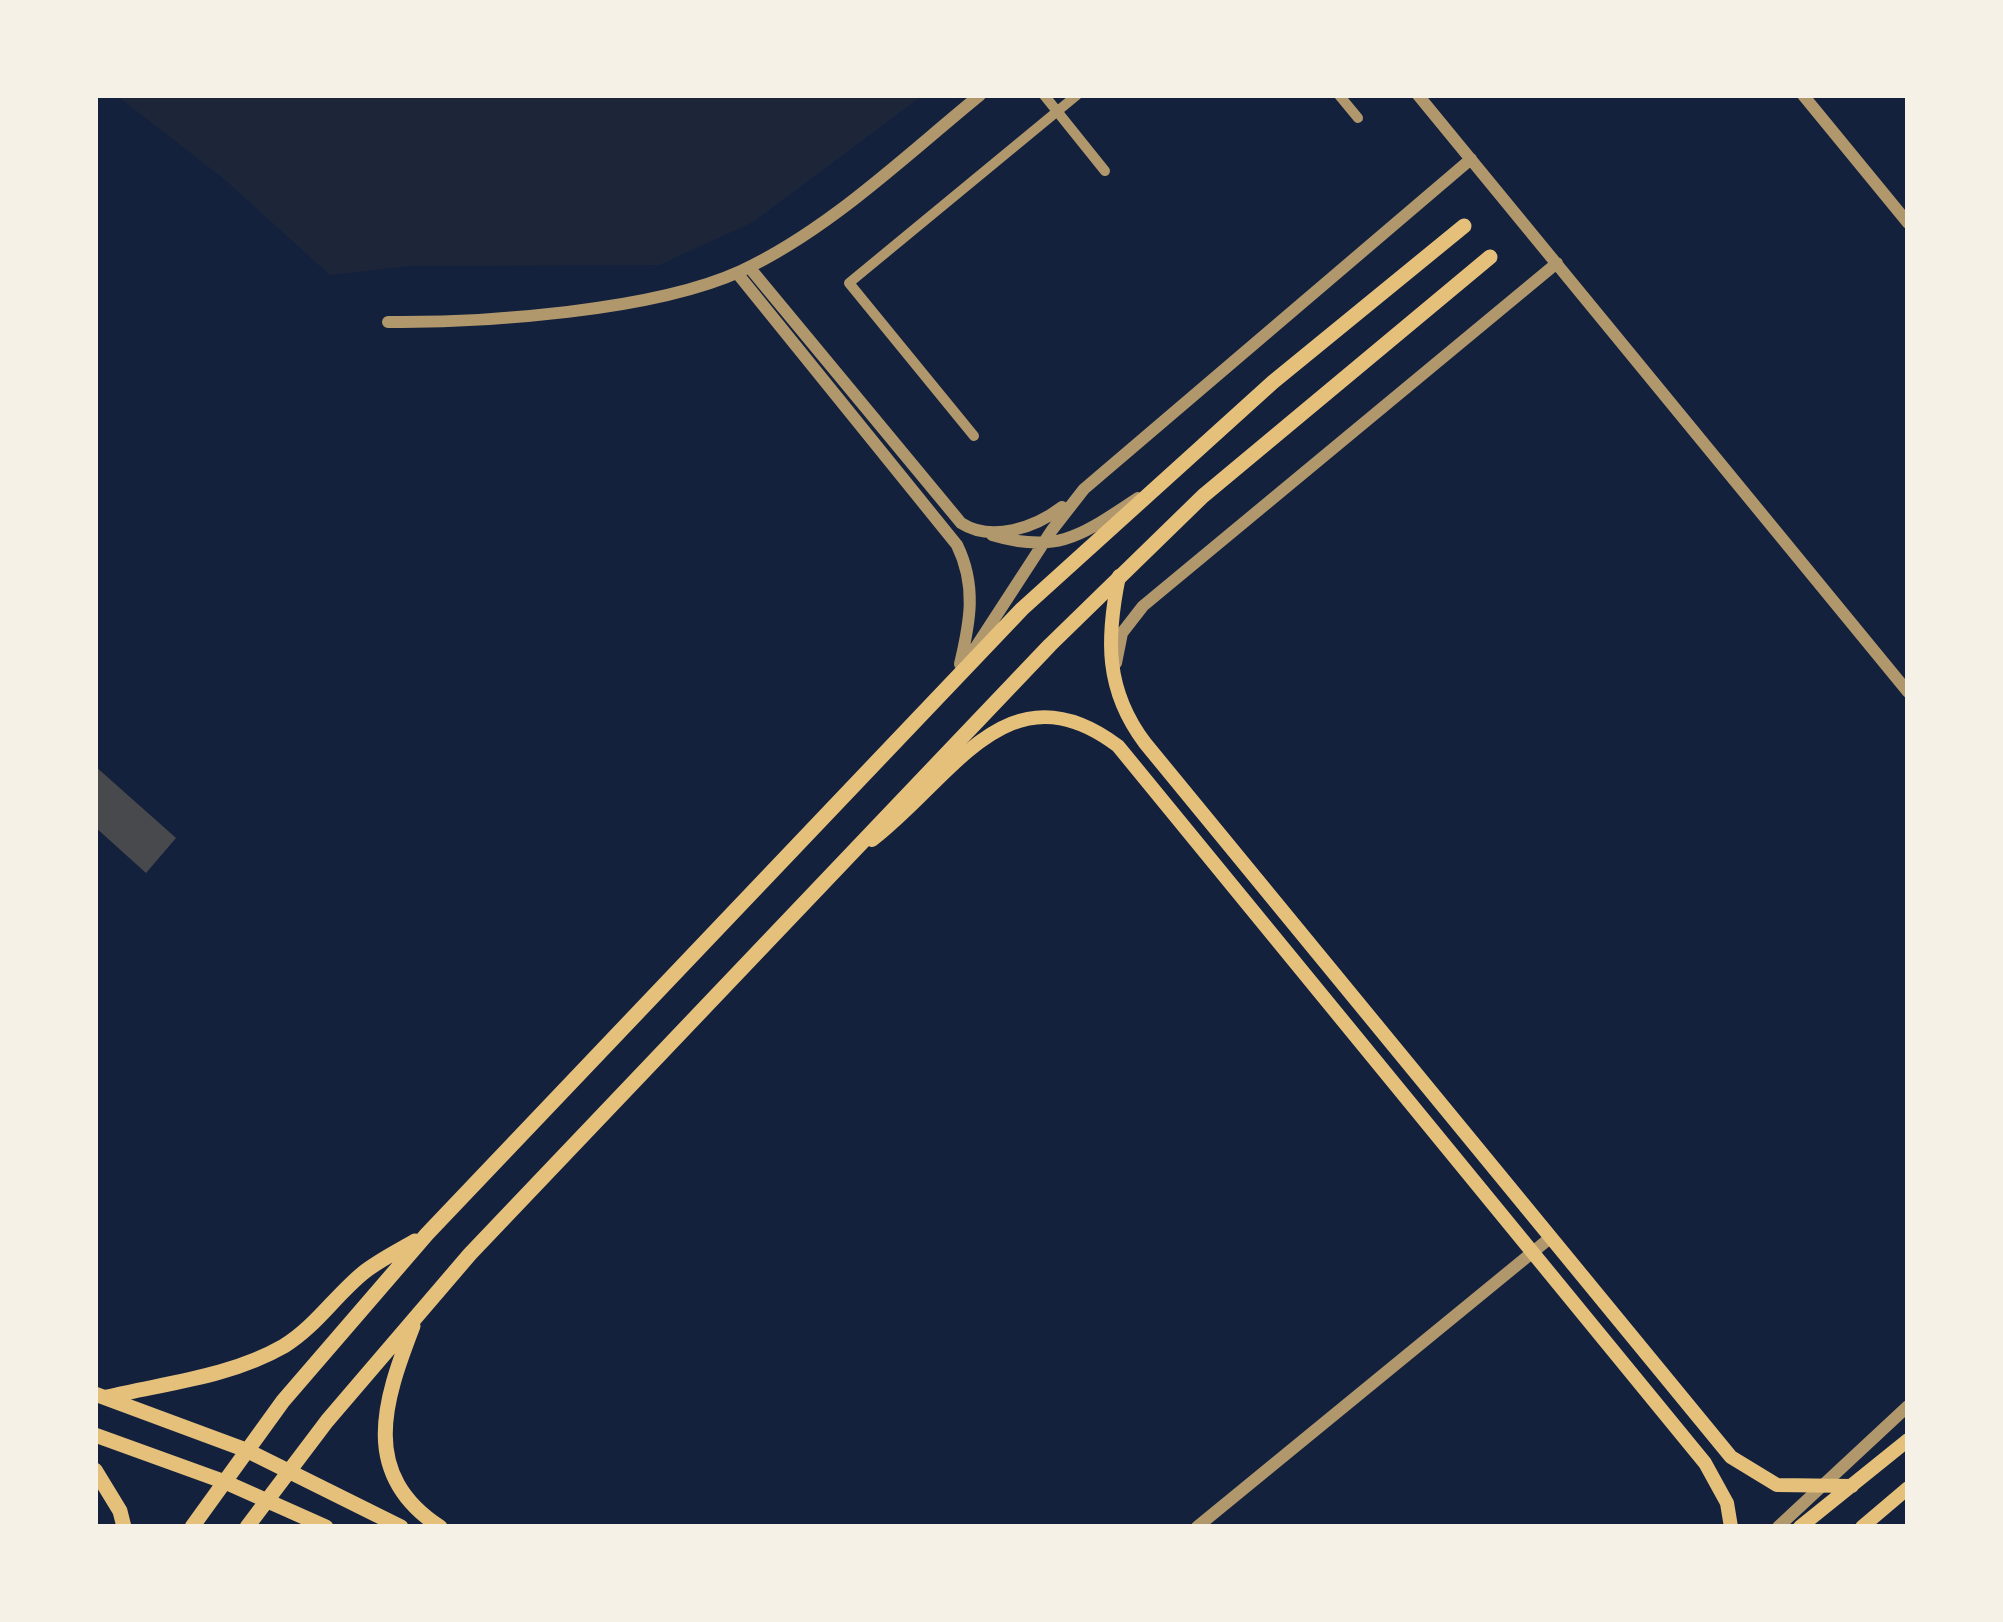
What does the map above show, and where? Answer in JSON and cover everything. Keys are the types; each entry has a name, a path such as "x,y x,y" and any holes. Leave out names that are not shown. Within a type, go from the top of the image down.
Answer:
{"main road":[{"path":"192,1527 246,1450 427,1234 1022,609 1273,382 1464,226"},
{"path":"246,1527 418,1313 831,870 1119,576 1246,459 1490,257"},
{"path":"1119,576 1109,633 1114,685 1125,715 1152,751 1731,1457 1777,1485 1852,1486"},
{"path":"831,870 906,814 1005,723 1042,714 1088,724 1118,746 1706,1463 1727,1503 1731,1527"},
{"path":"101,1395 194,1378 260,1358 287,1344 363,1273 427,1234"},
{"path":"418,1313 391,1382 383,1416 384,1443 406,1498 440,1527"},
{"path":"101,1395 246,1450 401,1527"},
{"path":"95,1435 225,1482 326,1527"},
{"path":"1800,1527 1908,1440"},
{"path":"95,1470 120,1510 124,1527"},
{"path":"1862,1527 1908,1488"}],"street":[{"path":"388,322 483,320 584,308 697,287 743,270 828,217 980,95"},
{"path":"1044,95 1105,171"},
{"path":"974,436 850,283 1078,95"},
{"path":"1339,95 1358,118"},
{"path":"1418,95 1908,692"},
{"path":"1803,95 1908,223"},
{"path":"984,532 1040,522 1084,489 1471,160"},
{"path":"1114,685 1122,633 1143,606 1557,263"},
{"path":"743,270 931,492 962,523 1042,545 1077,536 1156,485"},
{"path":"743,270 957,545 968,574 971,606 956,678"},
{"path":"956,678 1042,545 1084,489"},
{"path":"1197,1527 1550,1238"},
{"path":"1778,1527 1908,1406"}],"shaded area":[{"path":"116,95 923,95 753,222 659,265 408,266 330,275 224,179"}],"building":[{"path":"95,766 176,838 146,873 95,827"}]}
